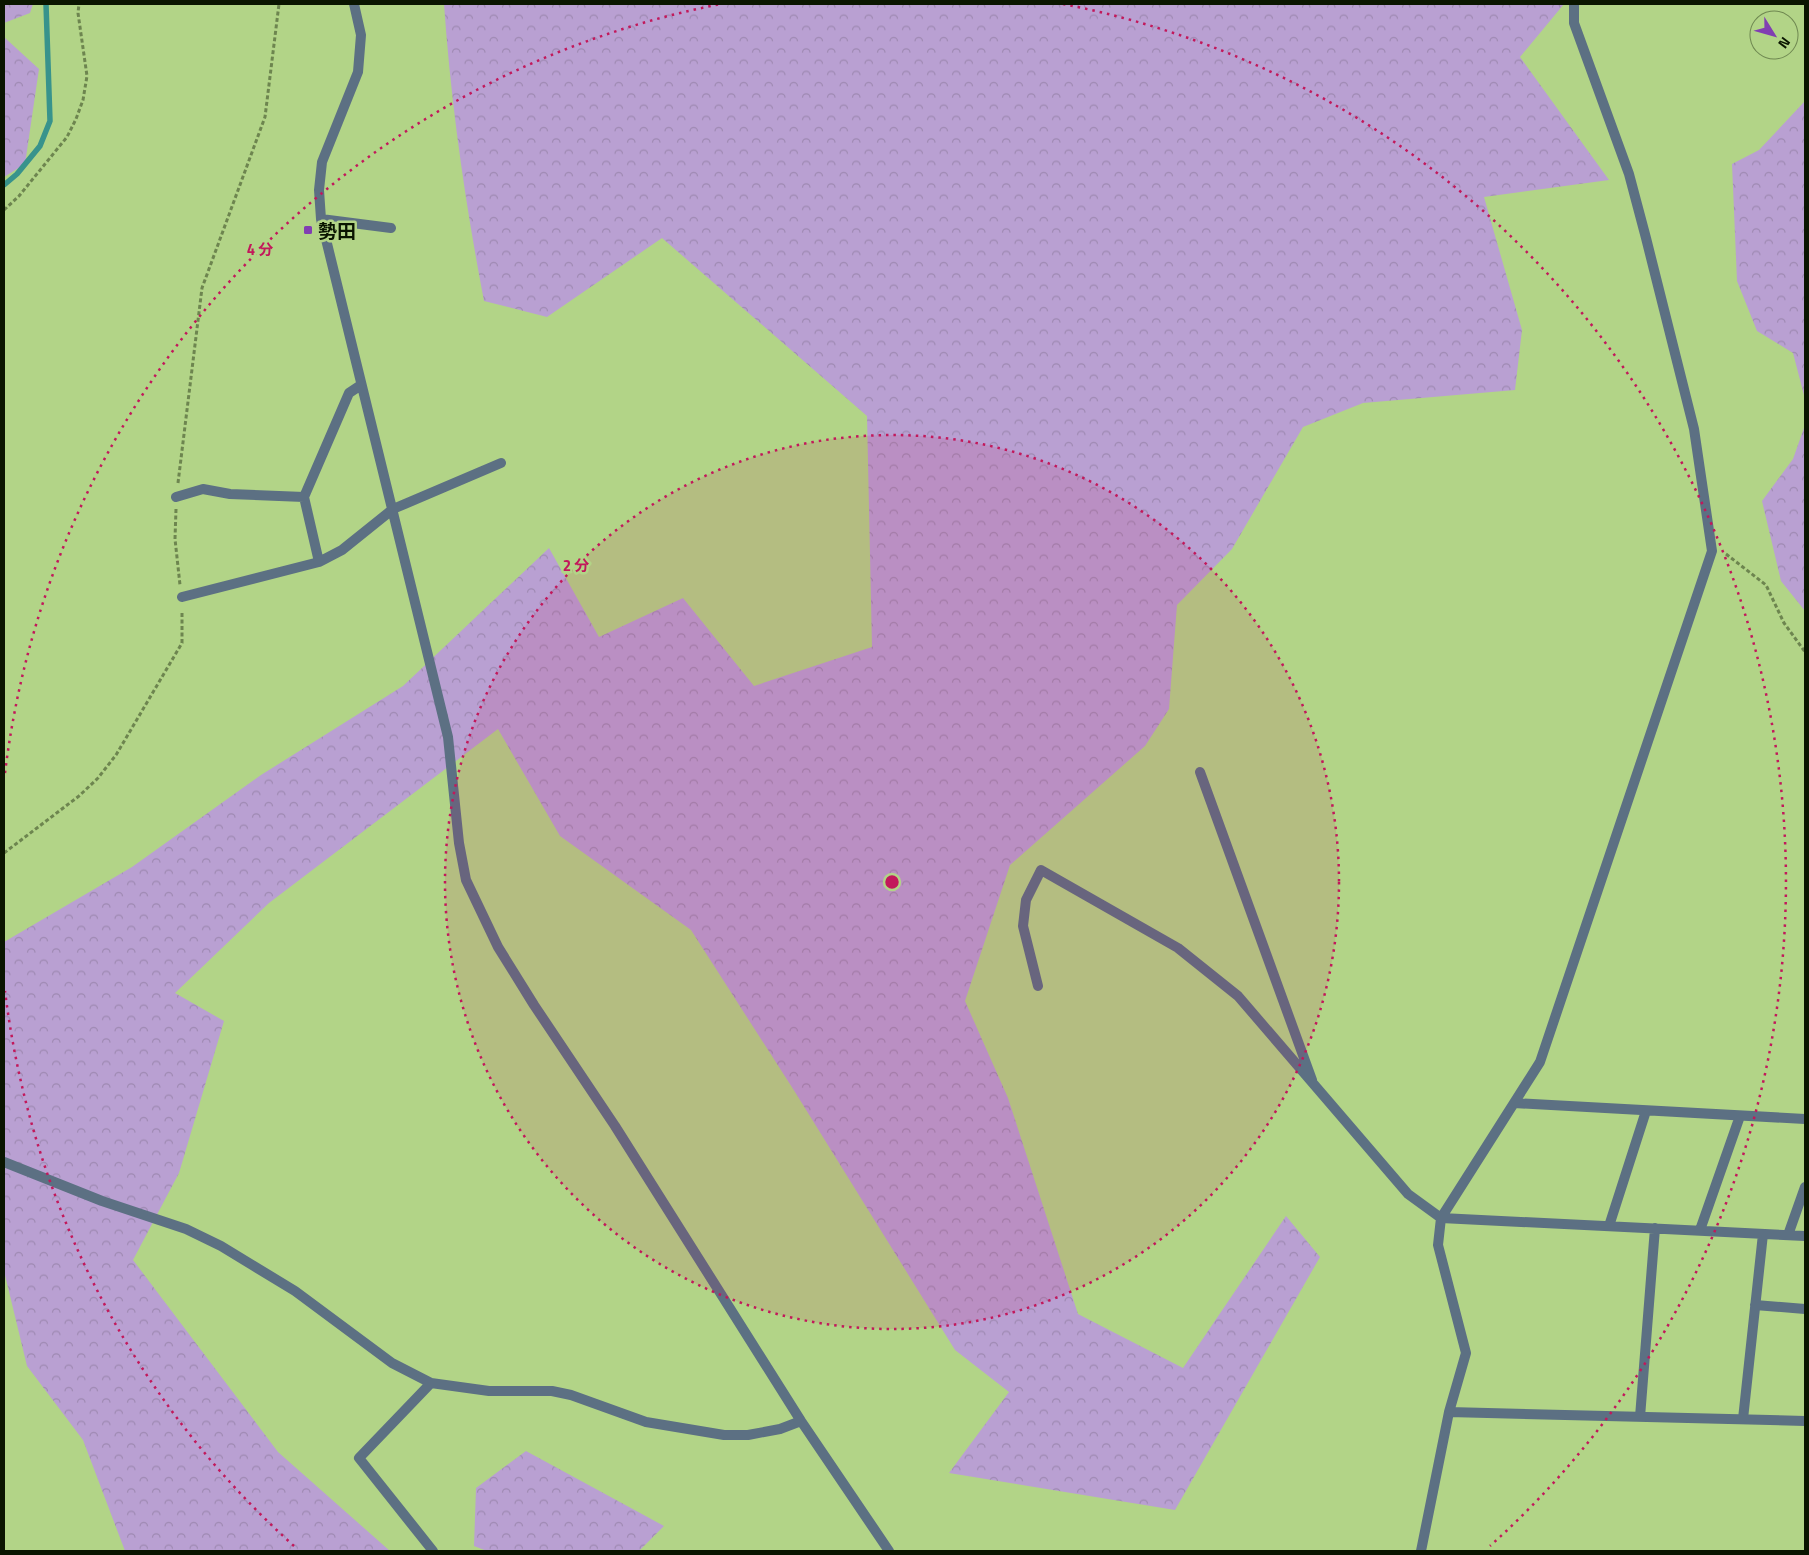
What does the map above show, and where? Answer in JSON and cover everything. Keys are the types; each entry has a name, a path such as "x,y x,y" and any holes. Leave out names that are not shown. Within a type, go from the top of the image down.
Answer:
{"street":[{"path":"354,4 361,35 358,72 322,162 319,190 321,219 448,737 459,843 466,880 498,947 534,1005 615,1126 802,1421 889,1551"},
{"path":"1421,1551 1449,1412 1466,1352 1438,1245 1441,1218 1540,1062 1712,551 1694,429 1646,238 1629,174 1574,23 1574,4"},
{"path":"321,219 391,228"},
{"path":"320,562 304,497 349,393 361,385"},
{"path":"182,597 320,562 342,550 393,508 501,463"},
{"path":"176,497 203,489 230,494 304,497"},
{"path":"1200,772 1314,1085"},
{"path":"1038,986 1023,926 1026,900 1041,870 1178,948 1238,996 1408,1194 1441,1218 1805,1236"},
{"path":"1514,1103 1805,1120"},
{"path":"1609,1226 1646,1111"},
{"path":"1700,1230 1740,1116"},
{"path":"4,1162 102,1201 186,1229 221,1246 295,1291 392,1363 431,1382 489,1391 552,1391 571,1395 646,1422 724,1435 748,1435 780,1429 802,1421"},
{"path":"1788,1235 1805,1187"},
{"path":"1640,1417 1655,1228"},
{"path":"1743,1419 1763,1234"},
{"path":"1755,1305 1805,1308"},
{"path":"431,1382 359,1458 433,1551"},
{"path":"1449,1412 1805,1421"}],"path":[{"path":"4,210 19,196 67,137 81,106 87,76 78,13 79,4"},
{"path":"4,853 79,796 98,778 116,755 182,643 182,597 175,539 176,497 202,288 265,117 279,4"},
{"path":"1712,551 1729,555 1766,585 1784,623 1805,652"}],"green space":[{"path":"4,4 33,4 30,13 4,23"},
{"path":"444,4 1564,4 1520,57 1609,180 1484,197 1522,330 1515,390 1363,403 1303,427 1232,549 1177,605 1169,709 1145,746 1010,865 965,1001 1008,1098 1078,1314 1183,1368 1286,1216 1320,1257 1175,1510 949,1473 1009,1392 955,1350 795,1092 691,930 560,836 498,729 269,903 175,993 224,1021 179,1173 133,1260 278,1452 390,1551 125,1551 83,1440 27,1366 4,1271 4,942 132,867 261,775 403,686 549,548 599,637 683,598 754,686 872,647 867,416 662,238 547,317 484,301 460,153"},
{"path":"4,37 39,69 25,164 4,177"},
{"path":"1805,101 1805,399 1793,353 1757,331 1737,281 1732,164 1759,150"},
{"path":"1805,425 1805,611 1781,581 1762,501 1793,459"},
{"path":"526,1451 664,1526 639,1551 487,1551 474,1546 476,1488"}],"waterway":[{"path":"4,185 17,174 40,146 50,121 46,4"}],"place":[{"name":"勢田","path":"308,230"}]}
